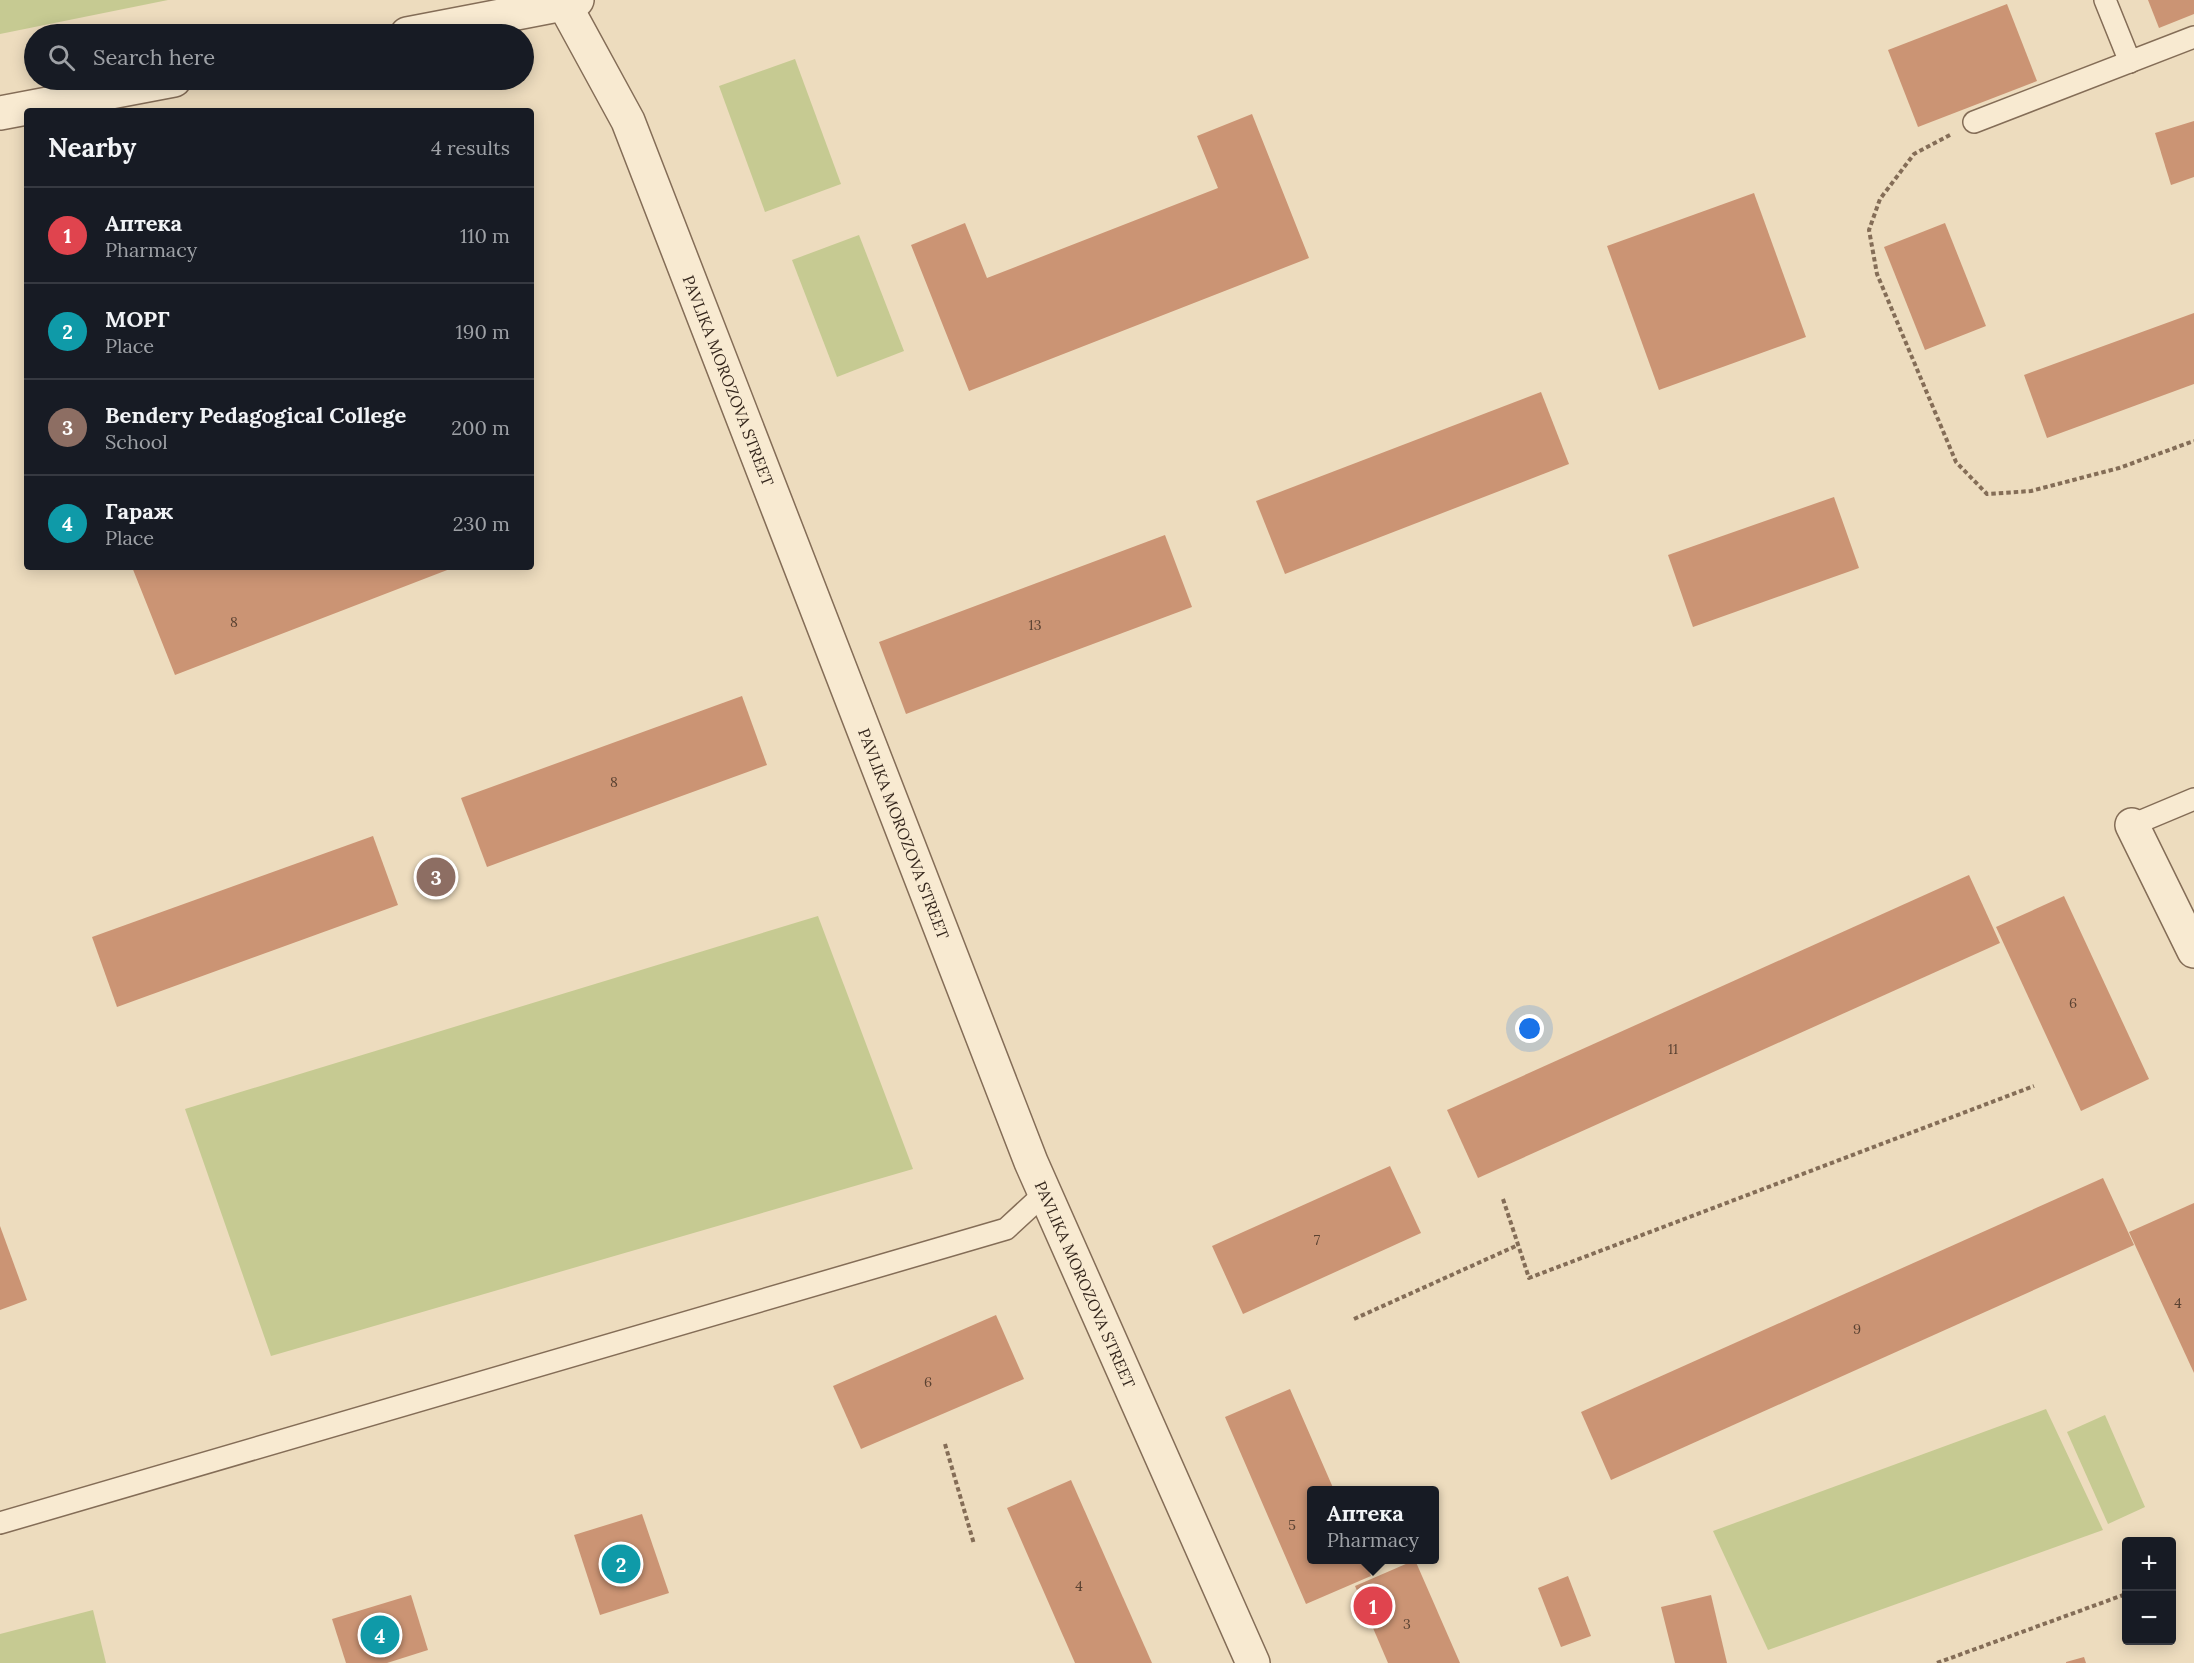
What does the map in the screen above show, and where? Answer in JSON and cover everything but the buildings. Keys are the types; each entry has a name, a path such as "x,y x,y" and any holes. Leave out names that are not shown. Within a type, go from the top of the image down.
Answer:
{"street":[{"path":"457,24 567,2"},
{"name":"PAVLIKA MOROZOVA STREET","path":"567,2 628,121 1030,1162 1253,1663"},
{"path":"26,108 121,90"},
{"path":"0,113 24,108"},
{"path":"2132,825 2194,951"}],"lane":[{"path":"2105,0 2130,62"},
{"path":"1974,122 2194,37"},
{"path":"2132,825 2194,800"},
{"path":"0,1523 1006,1229 1045,1194"}],"path":[{"path":"1974,122 1914,154 1880,199 1869,230 1877,274 1956,462 1988,494 2031,492 2119,468 2194,441"},
{"path":"1503,1199 1529,1278 2034,1086"},
{"path":"1354,1319 1518,1245"},
{"path":"945,1443 974,1544"},
{"path":"1937,1663 2122,1596"}],"green space":[{"path":"0,0 168,0 49,24 24,24 24,29 0,34"},
{"path":"795,59 841,184 765,212 719,86"},
{"path":"859,235 904,351 837,377 792,260"},
{"path":"818,916 913,1169 271,1356 185,1109"},
{"path":"2046,1409 2103,1530 1768,1650 1713,1531"},
{"path":"2105,1415 2145,1507 2108,1524 2067,1432"},
{"path":"93,1610 106,1663 0,1663 0,1634"}],"place":[{"name":"Bendery Pedagogical College","path":"436,877"},
{"name":"МОРГ","path":"621,1564"},
{"name":"Аптека","path":"1373,1606"},
{"name":"Гараж","path":"380,1635"}]}
